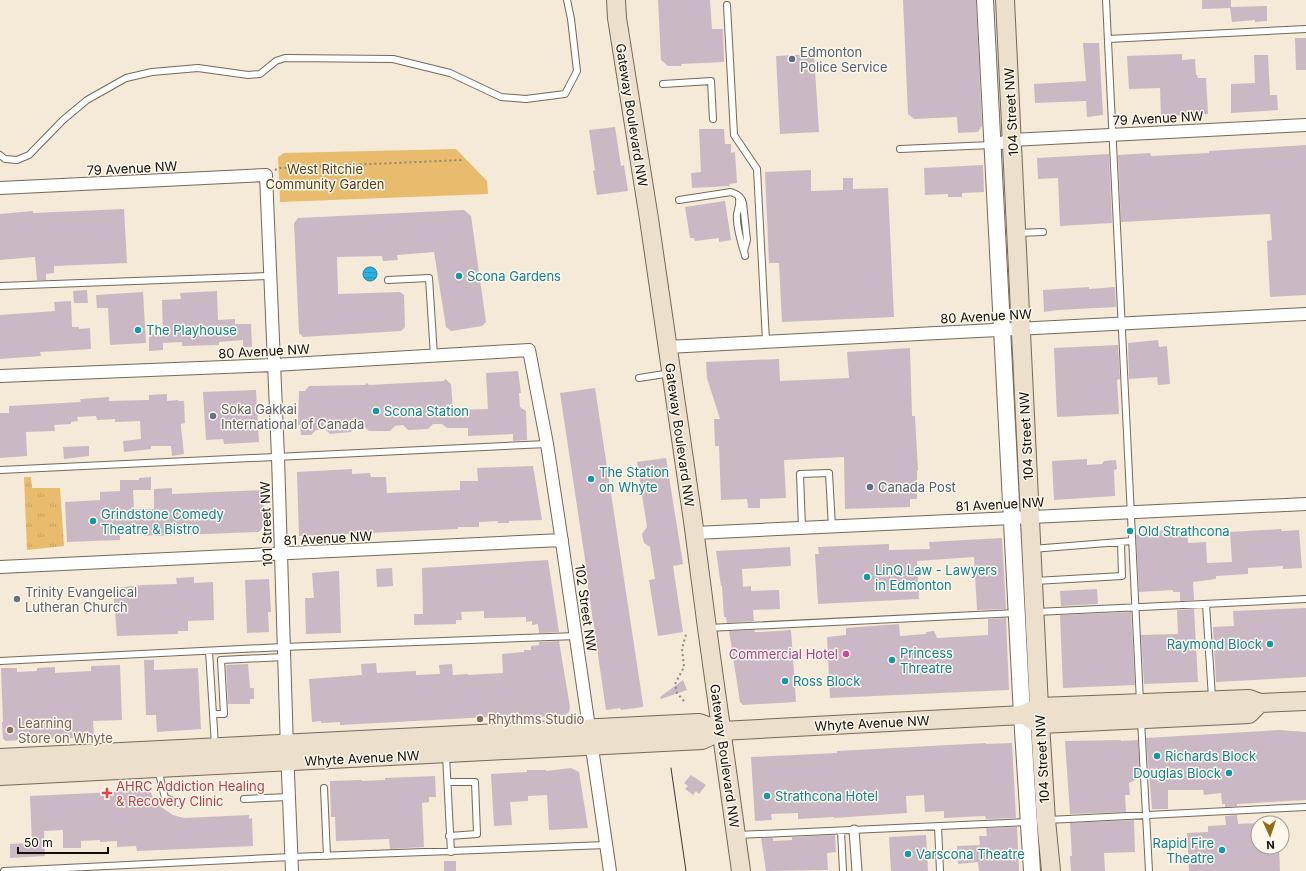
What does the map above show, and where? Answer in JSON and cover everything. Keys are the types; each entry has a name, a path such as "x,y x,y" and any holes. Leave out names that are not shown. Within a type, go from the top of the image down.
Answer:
{"main road":[{"name":"Gateway Boulevard NW","path":"616,0 617,18 695,534 741,871"},
{"name":"104 Street NW","path":"1005,0 1021,329 1021,517 1032,549 1033,581 1026,613 1040,715 1037,821 1051,871"},
{"name":"Whyte Avenue NW","path":"1141,711 1212,700 1249,699 1260,703 1306,701"},
{"name":"Whyte Avenue NW","path":"0,776 702,740 721,731 1022,715 1141,711 1249,714 1260,703"},
{"name":"Whyte Avenue NW","path":"0,758 215,746 700,723 721,731"}],"street":[{"name":"104 Street NW","path":"985,0 1002,329 1021,517 1026,613 1022,715 1037,821 1032,871"},
{"name":"79 Avenue NW","path":"993,145 1012,140 1306,125"},
{"name":"79 Avenue NW","path":"0,188 266,175"},
{"name":"101 Street NW","path":"266,175 269,276 278,457 287,761 292,871"},
{"name":"80 Avenue NW","path":"667,347 1306,314"},
{"name":"80 Avenue NW","path":"0,376 274,365 529,350"},
{"name":"102 Street NW","path":"529,350 547,444 577,636 610,871"},
{"name":"81 Avenue NW","path":"695,534 1306,504"},
{"name":"81 Avenue NW","path":"0,567 562,540"},
{"path":"854,830 857,871"}],"lane":[{"path":"0,155 5,159 17,160 29,155 63,120 87,100 126,78 152,72 176,69 198,68 248,75 260,74 276,61 285,58 393,59 450,73 501,97 526,99 565,94 577,71 571,19 567,0"},
{"path":"1106,0 1149,871"},
{"path":"727,5 734,135 757,168 766,341"},
{"path":"1108,39 1306,29"},
{"path":"663,84 711,81 713,119"},
{"path":"900,149 993,145"},
{"path":"679,200 731,192 738,195 743,200 747,240 745,254"},
{"path":"1017,233 1043,232"},
{"path":"0,286 269,276"},
{"path":"388,280 429,278 434,356"},
{"path":"639,378 671,373"},
{"path":"0,470 547,444"},
{"path":"802,528 800,474 829,473 832,527"},
{"path":"1032,549 1132,541"},
{"path":"1033,581 1122,576 1121,542"},
{"path":"1122,561 1133,560"},
{"path":"707,628 1306,599"},
{"path":"1206,604 1212,700"},
{"path":"213,714 224,714 221,660 284,652 577,636"},
{"path":"0,661 209,650 284,652"},
{"path":"209,650 215,746"},
{"path":"446,754 451,852"},
{"path":"158,768 165,798 179,803"},
{"path":"448,782 475,782 477,834 449,836"},
{"path":"324,788 327,856"},
{"path":"244,799 289,797"},
{"path":"736,835 1306,807"},
{"path":"938,826 940,871"},
{"path":"840,831 843,871"},
{"path":"4,871 606,845"}],"path":[{"path":"266,175 279,168 463,160"},
{"path":"684,701 677,693 675,684 684,665 682,649 686,634"}],"green space":[{"name":"West Ritchie Community Garden","path":"456,149 487,181 488,194 280,202 278,157 284,153"},
{"path":"24,477 31,477 32,488 60,488 64,546 27,550"}],"water":[{"path":"370,267 375,269 377,274 375,279 370,281 365,279 363,274 365,269"}],"building":[{"path":"658,0 710,0 712,29 723,29 724,62 668,66 661,60"},
{"path":"903,0 976,0 982,126 978,132 958,133 957,117 914,119 908,114"},
{"path":"1202,0 1231,0 1231,7 1267,6 1267,21 1255,22 1255,20 1232,22 1230,8 1202,9"},
{"path":"1295,38 1306,38 1306,70 1296,70"},
{"path":"1083,43 1099,43 1103,115 1087,117 1086,101 1035,103 1034,84 1086,81"},
{"path":"814,54 819,132 780,134 776,56"},
{"path":"1182,54 1182,60 1195,59 1196,75 1198,78 1206,78 1208,114 1161,116 1160,88 1129,89 1127,56"},
{"path":"1254,55 1268,55 1270,95 1277,95 1278,110 1231,113 1231,84 1255,83"},
{"path":"615,127 621,166 624,165 628,191 597,195 589,130"},
{"path":"699,129 724,129 725,144 731,144 731,153 735,152 737,183 729,184 730,186 692,188 691,173 701,172"},
{"path":"1306,145 1306,295 1270,297 1267,241 1272,240 1270,214 1121,222 1118,155 1150,153 1151,156 1209,153 1209,151"},
{"path":"1109,154 1112,223 1060,226 1058,178 1038,179 1037,158"},
{"path":"983,165 984,192 962,193 962,197 948,197 948,194 925,195 924,168"},
{"path":"811,170 811,191 843,190 843,178 853,178 853,189 888,188 894,317 782,322 779,263 769,263 765,172"},
{"path":"725,201 731,240 719,242 719,238 695,241 694,238 690,238 685,207"},
{"path":"124,209 127,263 54,266 54,273 46,274 46,280 37,280 35,257 0,260 0,214 33,211 33,213"},
{"name":"Scona Gardens","path":"464,210 471,216 486,322 482,326 451,331 446,327 434,252 397,255 398,260 383,261 382,256 337,257 338,294 400,292 404,295 405,327 401,331 303,337 299,333 294,223 298,218"},
{"path":"1089,287 1089,289 1115,287 1116,307 1044,312 1043,290"},
{"path":"87,290 88,303 74,303 73,291"},
{"path":"217,291 218,320 235,319 235,324 251,324 252,347 243,347 243,340 219,342 219,345 182,346 182,342 163,343 163,350 149,351 149,334 163,334 162,300 181,299 180,293"},
{"path":"143,292 146,343 110,345 108,308 97,308 96,295"},
{"path":"71,301 72,327 79,327 79,329 90,328 91,349 40,352 41,356 0,359 0,315 55,311 54,302"},
{"path":"1158,340 1159,347 1167,346 1170,384 1158,385 1157,377 1129,379 1128,343"},
{"path":"1118,345 1120,379 1117,380 1119,414 1057,417 1054,348"},
{"path":"910,348 912,416 915,416 918,471 917,470 917,499 910,499 910,507 845,509 844,457 784,460 786,498 760,499 760,508 748,508 747,499 721,500 719,446 715,446 714,419 720,419 707,378 706,362 779,359 780,381 849,378 847,352"},
{"name":"Scona Station","path":"518,371 521,393 519,393 520,407 526,411 527,440 513,441 513,434 468,436 468,428 447,428 442,424 433,424 428,429 408,430 403,425 395,426 390,431 369,431 365,427 355,427 351,432 330,434 326,430 316,430 311,435 301,435 300,425 298,425 299,391 305,391 309,386 365,385 367,383 369,385 444,381 445,379 451,384 453,410 488,409 486,373"},
{"name":"The Station on Whyte","path":"595,388 643,704 643,707 621,710 620,708 606,710 560,393"},
{"path":"256,390 259,442 224,444 223,439 206,440 203,392"},
{"path":"167,394 167,401 184,401 185,423 181,424 181,427 184,454 172,456 171,446 151,446 151,449 124,452 123,441 141,439 140,421 115,422 115,419 97,420 96,416 77,417 78,421 71,422 71,424 54,425 55,431 26,432 27,456 0,458 0,413 9,413 9,406 81,402 80,399 109,397 109,401 149,400 149,395"},
{"path":"89,446 89,456 64,459 63,447"},
{"path":"666,458 683,564 673,566 683,632 658,636 649,580 655,579 650,547 644,543 642,534 647,527 637,462"},
{"path":"1087,459 1087,465 1102,464 1104,461 1116,460 1117,469 1114,470 1115,496 1054,500 1052,461"},
{"path":"533,466 542,520 509,521 509,523 498,523 498,521 479,522 479,527 458,527 458,529 299,536 297,472 352,469 352,474 370,473 371,477 386,477 387,493 460,490 460,481 478,481 477,468"},
{"path":"151,477 151,490 133,490 134,509 154,509 154,489 172,488 172,494 263,490 264,526 259,532 156,536 144,536 144,534 120,534 120,540 67,542 65,502 100,500 100,492 120,491 120,480 139,480 139,478"},
{"path":"1154,529 1154,531 1187,529 1188,543 1206,542 1207,563 1232,562 1230,532 1281,529 1282,531 1299,530 1302,568 1283,569 1283,566 1248,568 1248,574 1216,576 1216,579 1193,582 1194,600 1180,601 1180,592 1173,592 1173,590 1139,592 1136,535 1144,535 1143,530"},
{"name":"LinQ Law - Lawyers in Edmonton","path":"1002,538 1006,609 977,610 974,557 917,561 919,599 818,604 815,554 819,554 818,547 889,544 889,550 930,549 929,542"},
{"path":"790,547 791,566 742,569 743,587 751,586 751,591 779,590 780,609 753,610 754,621 727,623 726,617 724,617 722,586 716,551"},
{"path":"548,560 559,632 539,633 538,624 532,625 532,621 526,622 526,617 484,618 484,611 461,612 462,620 456,620 456,624 414,625 414,614 423,614 422,568"},
{"path":"392,568 393,586 377,587 376,569"},
{"path":"339,571 341,633 306,634 305,598 314,598 312,573"},
{"path":"194,577 194,583 213,582 214,620 188,621 188,631 178,631 178,634 117,636 113,588 177,584 176,578"},
{"path":"269,579 271,612 268,612 269,632 247,633 245,580"},
{"path":"1097,589 1098,604 1061,606 1060,591"},
{"name":"Raymond Block","path":"1306,608 1306,677 1216,682 1213,627 1234,626 1233,611"},
{"path":"1194,609 1198,682 1144,684 1141,635 1178,634 1177,610"},
{"path":"1131,612 1135,685 1063,688 1060,615"},
{"path":"1006,618 1009,690 830,698 827,637 846,635 846,628 899,624 900,636 926,634 926,632 934,631 937,638 988,635 988,619"},
{"path":"754,630 755,632 762,632 791,630 796,702 743,705 740,702 729,631"},
{"path":"559,641 570,707 569,712 565,715 520,719 489,717 340,725 340,722 312,722 309,679 362,675 361,664 376,663 377,673 416,671 416,675 440,674 439,665 452,664 453,675 503,673 502,654 531,650 531,646 539,645 539,642"},
{"path":"144,660 154,660 154,670 198,668 201,729 157,732 156,715 146,715"},
{"path":"248,664 250,688 254,688 254,699 250,699 250,704 228,704 226,665"},
{"path":"120,665 122,720 93,721 94,737 6,741 3,739 1,668 17,668 17,672 37,671 37,668 55,667 55,673 91,671 91,666"},
{"path":"683,680 687,690 661,699 660,697"},
{"path":"1279,730 1306,732 1306,800 1237,804 1237,806 1225,807 1225,804 1222,804 1221,793 1204,795 1203,790 1168,790 1168,809 1152,809 1146,738"},
{"path":"1138,740 1140,778 1129,783 1130,795 1125,795 1126,812 1070,814 1065,741"},
{"path":"986,743 1012,743 1016,818 986,819 985,816 944,818 944,811 925,812 924,795 906,796 907,813 798,819 798,813 771,814 772,820 755,821 751,757"},
{"path":"571,768 579,772 588,828 549,830 547,795 528,796 528,801 510,802 512,825 494,826 491,774 527,772 527,770 546,771"},
{"path":"691,775 706,785 699,794 696,791 693,795 685,789 688,786 684,783"},
{"path":"435,776 436,797 429,797 429,802 422,803 424,847 390,849 389,839 336,841 335,817 331,817 330,781 385,780 385,778"},
{"path":"134,787 148,787 155,801 173,815 184,818 249,815 249,819 252,818 253,846 137,851 136,846 117,847 117,841 100,842 100,840 81,841 81,848 63,848 63,830 44,831 45,856 10,858 10,844 32,843 30,796 116,792 134,790"},
{"path":"1237,815 1238,824 1250,823 1250,855 1279,855 1280,871 1189,871 1187,833 1208,832 1208,826 1226,825 1225,816"},
{"path":"1134,820 1135,852 1104,853 1105,871 1071,871 1070,856 1072,856 1070,823"},
{"path":"1017,827 1019,871 979,871 978,862 958,864 957,846 980,845 979,836 987,836 986,828"},
{"path":"835,835 836,852 827,853 828,870 766,871 761,838 773,838 773,841 792,840 792,837"},
{"name":"Varscona Theatre","path":"926,835 928,871 891,871 889,837"},
{"path":"444,861 456,861 456,871 444,871"}],"tram line":[{"path":"671,768 686,871"}],"place":[{"name":"Edmonton Police Service","path":"792,59"},
{"name":"Scona Gardens","path":"459,276"},
{"name":"The Playhouse","path":"138,330"},
{"name":"Scona Station","path":"376,411"},
{"name":"Soka Gakkai International of Canada","path":"213,416"},
{"name":"The Station on Whyte","path":"591,479"},
{"name":"Canada Post","path":"870,487"},
{"name":"Grindstone Comedy Theatre & Bistro","path":"93,521"},
{"name":"Old Strathcona","path":"1130,531"},
{"name":"LinQ Law - Lawyers in Edmonton","path":"867,577"},
{"name":"Trinity Evangelical Lutheran Church","path":"17,599"},
{"name":"Raymond Block","path":"1270,644"},
{"name":"Commercial Hotel","path":"846,654"},
{"name":"Princess Threatre","path":"892,660"},
{"name":"Ross Block","path":"785,681"},
{"name":"Rhythms Studio","path":"480,719"},
{"name":"Learning Store on Whyte","path":"10,730"},
{"name":"Richards Block","path":"1157,756"},
{"name":"Douglas Block","path":"1229,773"},
{"name":"AHRC Addiction Healing & Recovery Clinic","path":"107,793"},
{"name":"Strathcona Hotel","path":"767,796"},
{"name":"Rapid Fire Theatre","path":"1222,850"},
{"name":"Varscona Theatre","path":"908,854"}]}
